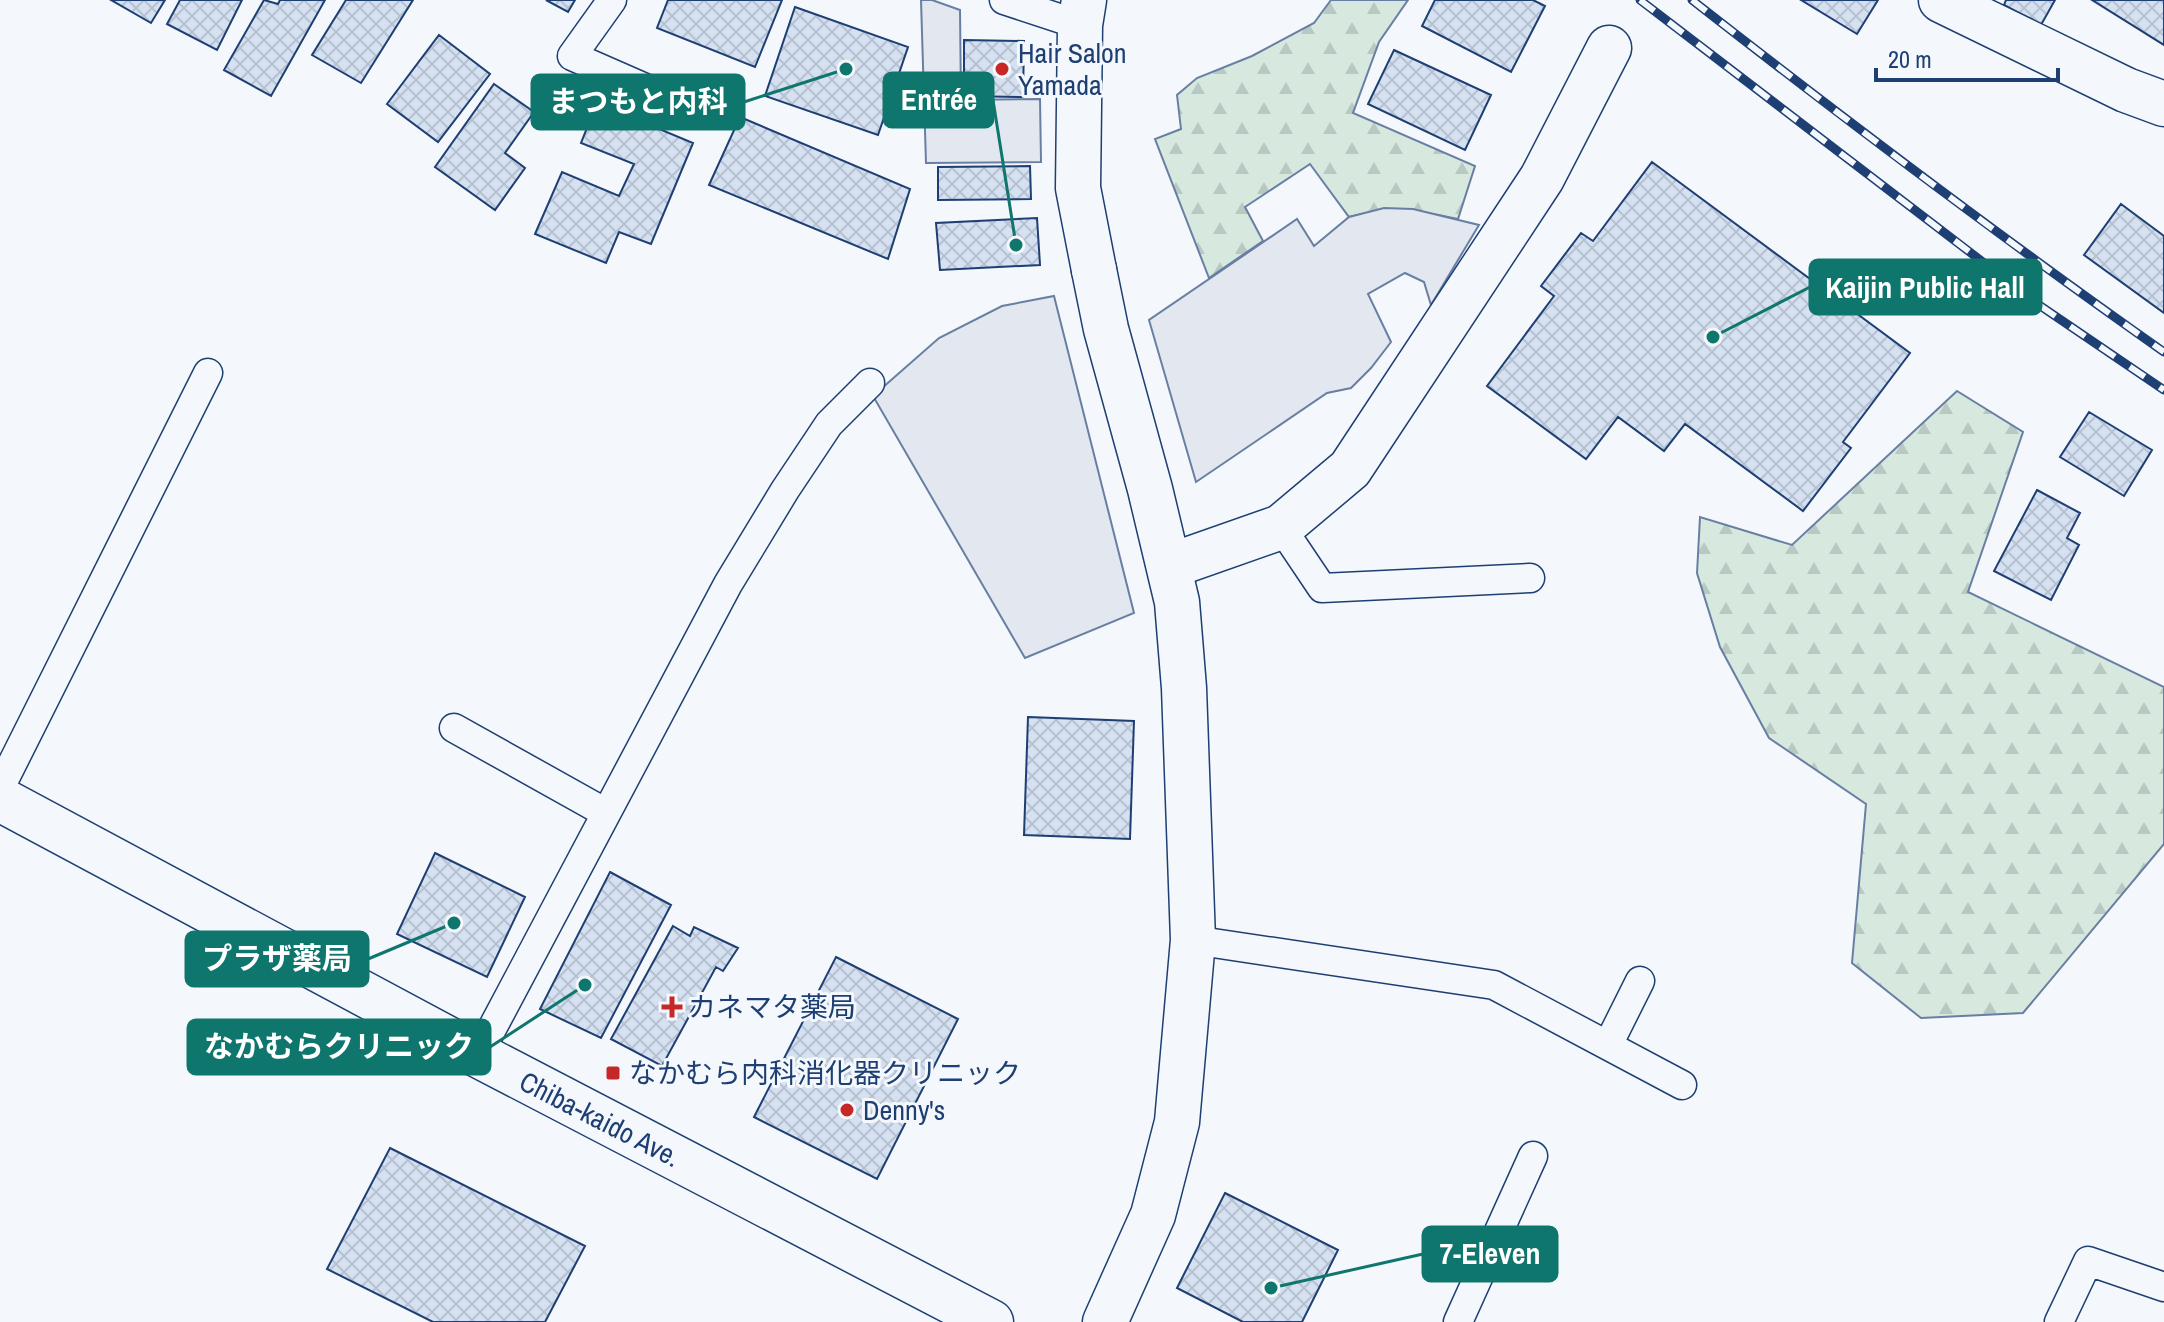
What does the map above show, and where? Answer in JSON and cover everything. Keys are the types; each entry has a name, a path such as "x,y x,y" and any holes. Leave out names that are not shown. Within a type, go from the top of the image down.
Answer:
{"main road":[{"path":"1941,0 2126,90 2164,104"},
{"path":"1082,13 1078,188 1106,329 1177,602 1184,688 1193,940 1177,1122 1153,1215 1105,1322"},
{"path":"1170,566 1281,527 1350,469 1542,178 1609,48"},
{"name":"Chiba-kaido Ave.","path":"0,799 478,1055 991,1322"}],"lane":[{"path":"612,0 572,56 693,109"},
{"path":"1004,0 1082,13"},
{"path":"0,788 208,373"},
{"path":"478,1055 728,584 829,424 870,383"},
{"path":"1281,527 1322,588 1530,578"},
{"path":"454,728 606,813"},
{"path":"1193,940 1494,985 1682,1085"},
{"path":"1608,1045 1640,981"},
{"path":"1458,1322 1533,1156"},
{"path":"2059,1322 2088,1261 2164,1287"}],"green space":[{"path":"1331,0 1408,0 1379,42 1353,113 1475,166 1458,219 1404,210 1349,217 1310,164 1245,207 1263,241 1209,278 1155,139 1181,129 1177,95 1197,78 1252,56 1314,23"},
{"path":"1957,391 2023,432 1968,592 2164,687 2164,844 2023,1013 1921,1018 1852,963 1866,804 1769,738 1720,647 1697,573 1700,517 1792,545"}],"shaded area":[{"path":"921,0 932,0 960,10 961,100 1040,99 1041,162 926,163"},
{"path":"1384,208 1413,209 1479,225 1431,305 1424,282 1405,273 1368,294 1391,342 1351,388 1327,393 1196,482 1149,320 1297,219 1314,246 1349,217"},
{"path":"1054,296 1134,613 1025,658 873,396 939,338 1002,306"}],"building":[{"path":"111,0 165,0 151,23"},
{"path":"180,0 242,0 217,50 167,24"},
{"path":"264,0 278,4 280,0 325,0 271,96 224,70"},
{"path":"346,0 413,0 361,83 312,55"},
{"path":"546,0 575,0 568,12"},
{"path":"668,0 782,0 755,67 657,28"},
{"path":"1435,0 1533,0 1545,6 1511,72 1422,26"},
{"path":"1801,0 1878,0 1857,34"},
{"path":"2006,0 2055,0 2041,25 2004,5"},
{"path":"2092,0 2164,0 2164,45"},
{"path":"795,7 908,47 878,135 765,96"},
{"path":"439,35 490,74 438,142 387,104"},
{"path":"964,40 1024,41 1023,97 964,96"},
{"path":"1394,50 1491,95 1465,150 1368,104"},
{"path":"494,84 534,112 505,153 525,168 495,210 435,167"},
{"path":"597,103 693,143 651,244 619,232 606,263 535,234 562,172 619,196 634,164 581,143"},
{"path":"740,117 910,189 888,259 709,185"},
{"path":"1652,162 1910,353 1843,442 1851,448 1803,511 1685,424 1664,451 1618,417 1586,459 1487,386 1554,296 1541,286 1581,233 1593,241"},
{"path":"1030,166 1031,199 938,200 938,167"},
{"path":"2121,204 2164,236 2164,313 2084,255"},
{"path":"1037,218 1040,265 940,270 936,223"},
{"path":"2089,412 2152,450 2124,496 2060,457"},
{"path":"2037,490 2080,513 2067,538 2079,545 2051,600 1994,571"},
{"path":"1028,717 1134,721 1130,839 1024,835"},
{"path":"435,853 525,897 487,977 397,934"},
{"path":"610,872 671,905 601,1038 540,1009"},
{"path":"673,926 690,936 694,927 738,948 723,971 716,967 662,1066 611,1039"},
{"path":"836,957 958,1019 877,1179 754,1117"},
{"path":"390,1148 585,1246 545,1322 433,1322 327,1269"},
{"path":"1225,1193 1338,1250 1302,1322 1243,1322 1177,1288"}],"railway":[{"path":"1640,0 2039,305 2164,390"},
{"path":"1692,0 1926,179 2164,352"}],"place":[{"name":"まつもと内科","path":"846,69"},
{"name":"Hair Salon Yamada","path":"1002,69"},
{"name":"Entrée","path":"1016,245"},
{"name":"Kaijin Public Hall","path":"1713,337"},
{"name":"プラザ薬局","path":"454,923"},
{"name":"なかむらクリニック","path":"585,985"},
{"name":"カネマタ薬局","path":"672,1007"},
{"name":"なかむら内科消化器クリニック","path":"613,1073"},
{"name":"Denny's","path":"847,1110"},
{"name":"7-Eleven","path":"1271,1288"}]}
